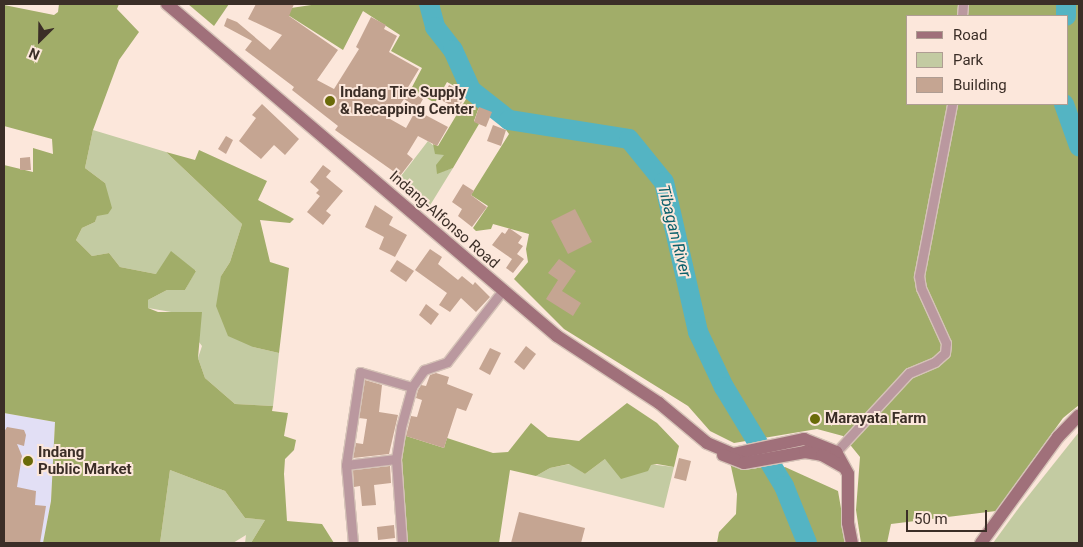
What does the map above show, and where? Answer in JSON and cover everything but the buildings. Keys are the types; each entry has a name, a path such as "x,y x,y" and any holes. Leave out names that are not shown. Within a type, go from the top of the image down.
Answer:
{"main road":[{"name":"Indang-Alfonso Road","path":"167,4 502,291 568,345 641,390 711,446 734,461 752,463 792,447 814,441 836,452"},
{"path":"981,543 1058,437 1079,415"},
{"name":"Indang-Alfonso Road","path":"711,446 730,454 792,447 822,455 843,466 848,474"},
{"path":"836,452 848,474 848,523 852,543"}],"street":[{"path":"836,452 909,373 935,362 945,353 946,343 921,288 919,276 952,105"},
{"path":"402,543 396,460 400,427 412,387 424,370 447,362 502,291"},
{"path":"353,543 346,465 360,372 412,387"},
{"path":"346,465 396,460"}],"shaded area":[{"name":"Indang Public Market","path":"4,413 55,422 51,501 43,543 4,543"}],"green space":[{"path":"59,4 119,4 117,9 139,32 119,60 93,130 85,168 105,183 112,208 108,214 97,216 95,222 82,228 76,240 92,256 109,253 120,267 156,274 171,251 196,271 185,290 167,290 148,300 148,308 158,312 202,312 198,358 205,378 235,404 273,406 272,411 288,413 284,436 296,440 294,450 285,459 287,521 322,524 334,543 251,543 265,520 245,518 225,491 170,470 160,543 43,543 51,501 55,422 4,413 4,165 33,172 33,148 53,154 52,139 4,126 4,5 54,15 58,12"},
{"path":"188,4 229,4 214,26"},
{"path":"318,4 1079,4 1079,405 1063,418 996,511 891,524 887,543 861,543 856,510 860,457 843,436 817,429 734,443 710,431 688,406 564,329 514,279 528,262 526,249 529,234 493,224 491,229 476,231 473,228 488,206 471,195 509,134 488,105 479,107 474,121 479,124 453,168 437,174 436,165 444,155 435,154 433,144 438,146 469,94 447,82 435,103 411,89 422,68 391,51 400,35 363,11 343,50 288,15 291,8"},
{"path":"93,130 166,152 242,224 230,262 221,276 253,347 279,353 273,406 235,404 205,378 198,358 202,346 177,313 148,308 148,300 167,290 185,290 196,270 156,274 120,267 109,253 92,256 76,240 82,228 95,222 105,183 85,168"},
{"path":"428,141 445,155 437,173 453,168 429,207 398,180"},
{"path":"199,150 267,181 258,200 294,219 290,223 260,220 270,262 289,268 279,353 253,347 228,336 216,306 221,276 230,262 242,224 166,152 195,160"},
{"path":"627,403 657,423 679,446 674,467 657,464 651,465 648,471 621,479 605,459 585,474 569,464 550,468 536,476 510,470 499,543 407,543 401,461 403,435 444,448 447,438 493,453 508,452 531,423 548,437 579,441"},
{"path":"1079,432 1079,543 993,543 1021,505"},
{"path":"751,457 753,469 771,465 775,471 785,467 838,491 847,543 717,543 719,532 736,514 737,494 730,462"},
{"path":"605,459 674,467 664,508 536,476 550,468 570,464 585,474"},
{"path":"170,470 225,491 245,518 265,520 251,543 245,543 246,535 233,543 160,543"}],"waterway":[{"name":"Tibagan River","path":"429,4 435,27 453,50 471,90 509,120 629,139 664,182 698,332 724,387 784,486 807,543"},
{"path":"1066,4 1066,15"},
{"path":"1064,105 1079,146"}],"place":[{"name":"Indang Tire Supply & Recapping Center","path":"330,101"},
{"name":"Marayata Farm","path":"815,419"},
{"name":"Indang Public Market","path":"28,461"}]}
